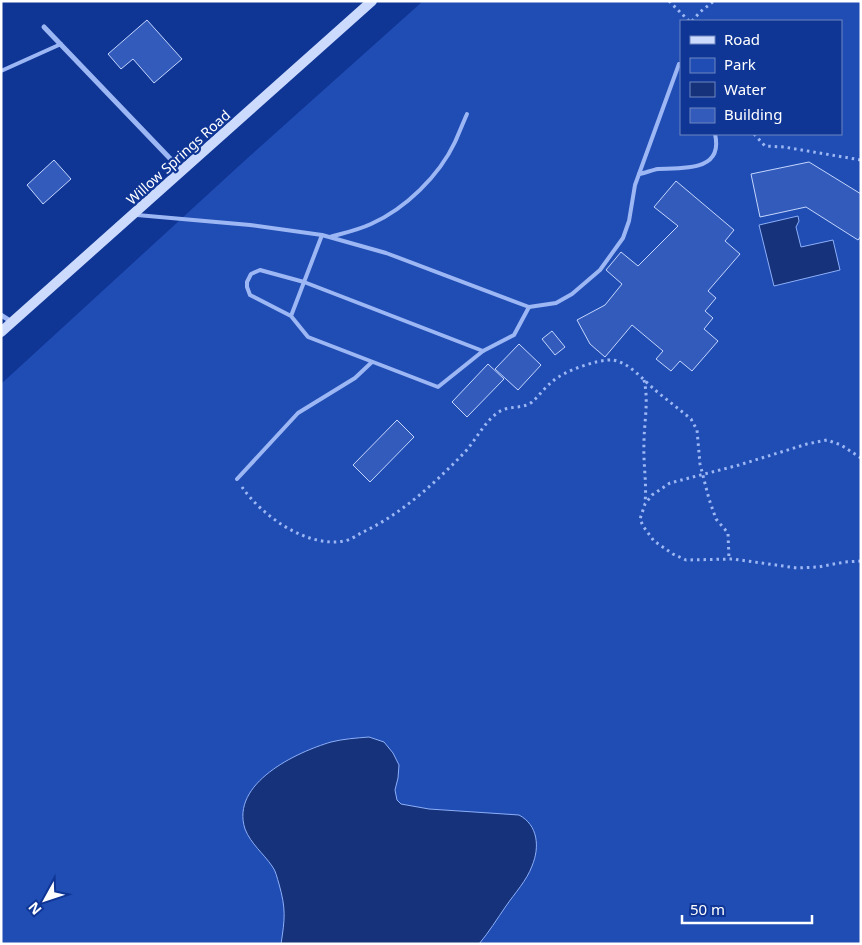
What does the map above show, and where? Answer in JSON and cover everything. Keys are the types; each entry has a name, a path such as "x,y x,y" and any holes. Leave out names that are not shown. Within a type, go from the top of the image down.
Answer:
{"main road":[{"name":"Willow Springs Road","path":"1,332 372,1"}],"street":[{"path":"44,27 182,172"},
{"path":"1,315 12,322"}],"lane":[{"path":"1,71 61,44"},
{"path":"135,214 250,225 322,235 386,253 528,307 556,303 572,294 600,270 623,238 629,221 635,185 680,65"},
{"path":"330,237 371,224 397,210 417,193 434,174 454,144 467,114"},
{"path":"639,174 657,169 688,169 699,166 709,160 714,152 715,135"},
{"path":"291,316 322,235"},
{"path":"483,351 304,282 260,270 251,274 247,282 248,292 254,298 291,316 308,338 438,387 483,351 514,335 528,307"},
{"path":"237,480 298,412 356,378 372,362"}],"path":[{"path":"669,1 690,20"},
{"path":"692,20 714,1"},
{"path":"755,135 765,146 800,149 861,160"},
{"path":"237,480 251,499 277,521 300,535 327,542 345,541 376,526 427,489 464,453 485,425 498,412 531,403 554,379 566,372 604,360 614,360 626,366 644,380 694,425 699,438 702,475 716,519 728,533 729,559"},
{"path":"644,380 647,403 644,443 646,487 645,504 640,519 654,541 686,560 729,559 797,568 861,561"},
{"path":"645,504 652,495 670,483 772,456 806,444 827,440 841,445 861,458"}],"green space":[{"path":"423,1 861,1 861,944 1,944 1,384 241,164"}],"water":[{"path":"798,216 799,221 796,227 801,247 833,240 840,270 774,286 759,225"},
{"path":"369,737 384,742 393,753 399,765 395,790 397,800 401,804 429,809 519,815 525,819 534,831 536,851 530,871 479,944 281,944 284,914 283,900 273,868 245,829 243,812 247,797 270,772 301,753 331,742"}],"building":[{"path":"147,20 182,59 154,83 133,59 121,69 108,54"},
{"path":"54,160 71,179 43,204 27,185"},
{"path":"809,162 861,194 861,236 858,240 806,207 760,217 751,174"},
{"path":"676,181 734,230 725,241 740,254 708,291 716,298 705,311 713,318 704,329 718,341 692,371 680,361 671,371 656,359 663,351 632,325 605,357 590,344 577,320 605,305 622,284 606,270 621,252 638,266 678,226 654,207"},
{"path":"552,331 565,347 555,355 542,339"},
{"path":"519,344 541,365 518,390 495,369"},
{"path":"488,364 504,379 467,417 452,402"},
{"path":"397,420 414,437 370,482 353,465"}]}
